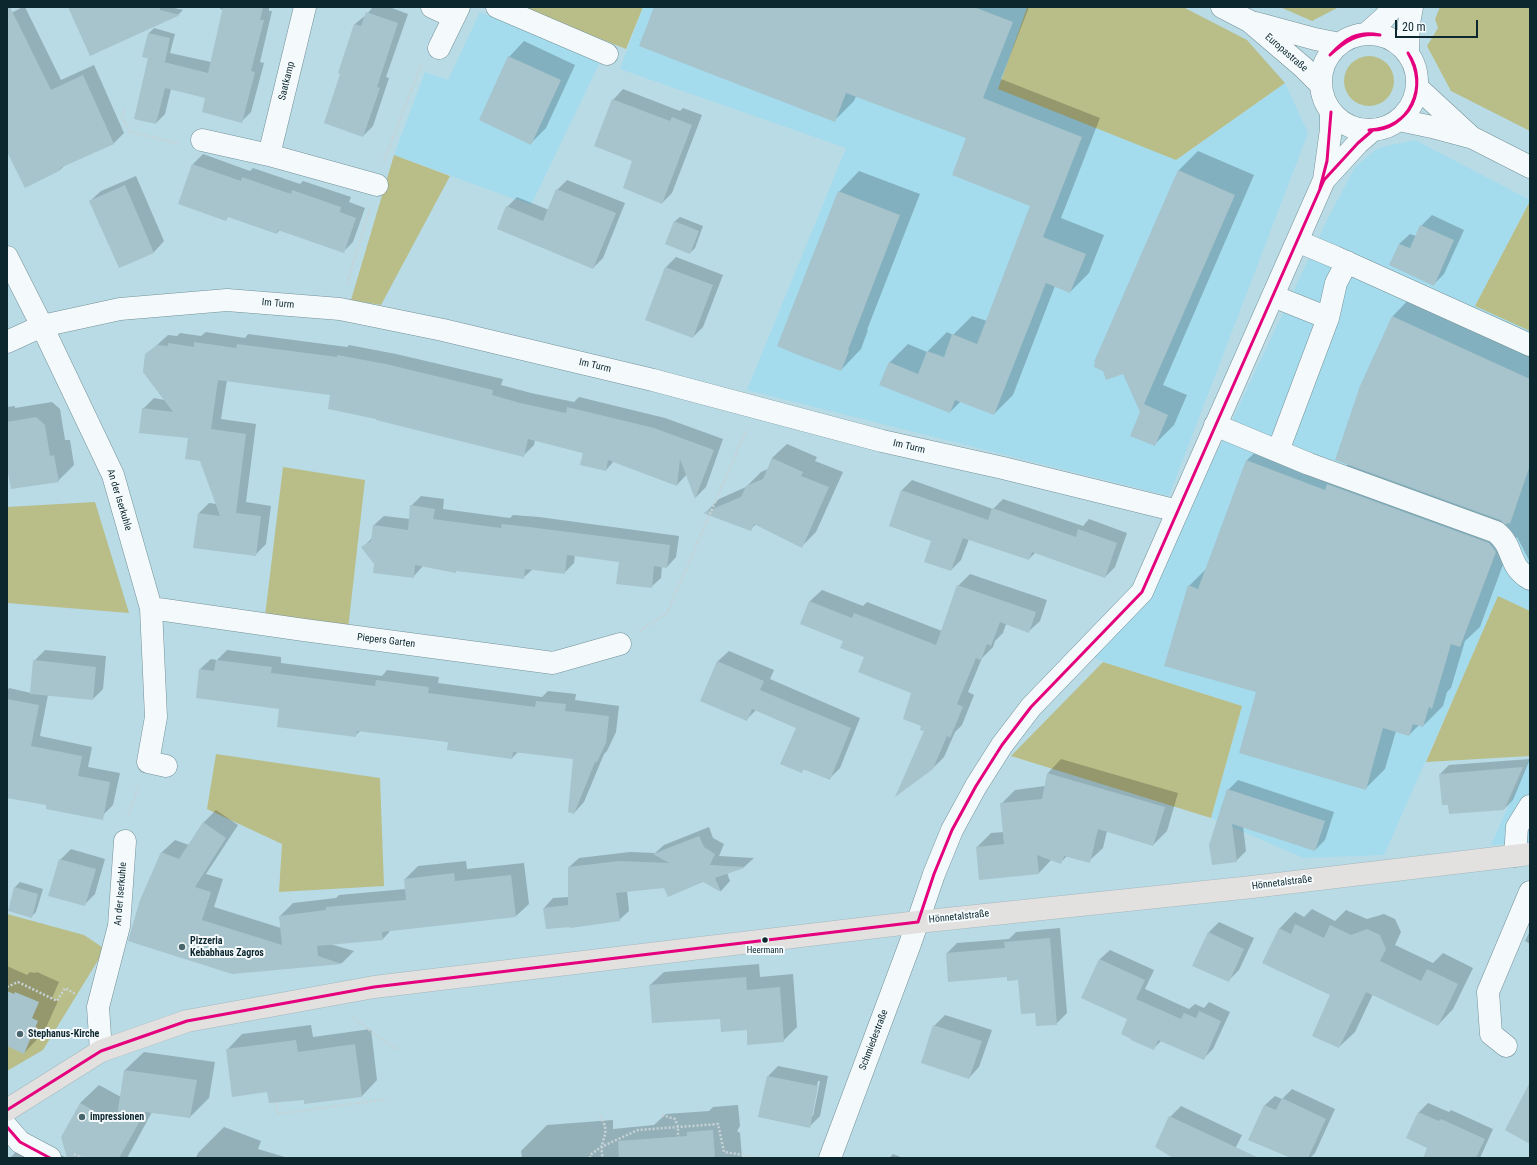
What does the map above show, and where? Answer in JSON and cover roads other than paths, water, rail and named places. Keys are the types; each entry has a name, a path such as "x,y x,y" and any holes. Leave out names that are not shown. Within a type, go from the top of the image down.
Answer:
{"main road":[{"name":"Hönnetalstraße","path":"7,1110 101,1051 187,1021 374,987 918,922 1252,887 1522,855"}],"street":[{"name":"Saatkamp","path":"269,155 305,7"},
{"path":"432,7 457,12 439,48"},
{"path":"497,7 607,54"},
{"name":"Europastraße","path":"1222,7 1249,22 1303,67 1321,85"},
{"path":"1366,34 1384,18 1393,7"},
{"path":"1408,52 1409,23 1412,7"},
{"name":"Europastraße","path":"1249,22 1340,44"},
{"name":"Europastraße","path":"1366,34 1375,34 1393,40 1408,52 1416,69 1418,88 1412,106 1399,120 1382,129 1363,130 1345,124 1331,112 1324,99 1321,85 1324,66 1330,54 1348,38 1366,34"},
{"path":"1418,88 1473,138"},
{"path":"1324,180 1331,129 1331,112"},
{"path":"1399,120 1473,138 1530,167"},
{"path":"1324,180 1358,142 1373,130"},
{"path":"202,140 269,155 377,185"},
{"name":"Schmiedestraße","path":"830,1158 910,944 934,874 952,830 976,786 1002,745 1031,707 1142,592 1324,180"},
{"path":"1297,241 1347,262 1530,345"},
{"name":"An der Iserkuhle","path":"7,257 42,326 113,475 151,608 157,764"},
{"path":"1278,451 1328,318 1333,293 1347,262"},
{"path":"1273,296 1328,318"},
{"name":"Im Turm","path":"7,342 42,326 120,309 227,300 340,309 443,330 654,380 882,441 1003,468 1178,511"},
{"path":"1216,425 1309,464 1496,532 1501,536 1507,545 1518,570 1530,579"},
{"name":"Piepers Garten","path":"151,608 553,663 620,644"},
{"path":"1522,855 1517,827 1530,806"},
{"name":"An der Iserkuhle","path":"101,1051 98,1006 119,926 125,841"},
{"path":"1506,1046 1491,1034 1488,992 1530,892"},
{"path":"7,1127 20,1142 61,1155"}],"place":[{"name":"Heermann","path":"765,940"},
{"name":"Pizzeria Kebabhaus Zagros","path":"182,947"},
{"name":"Stephanus-Kirche","path":"20,1034"},
{"name":"impressionen","path":"82,1117"}]}
